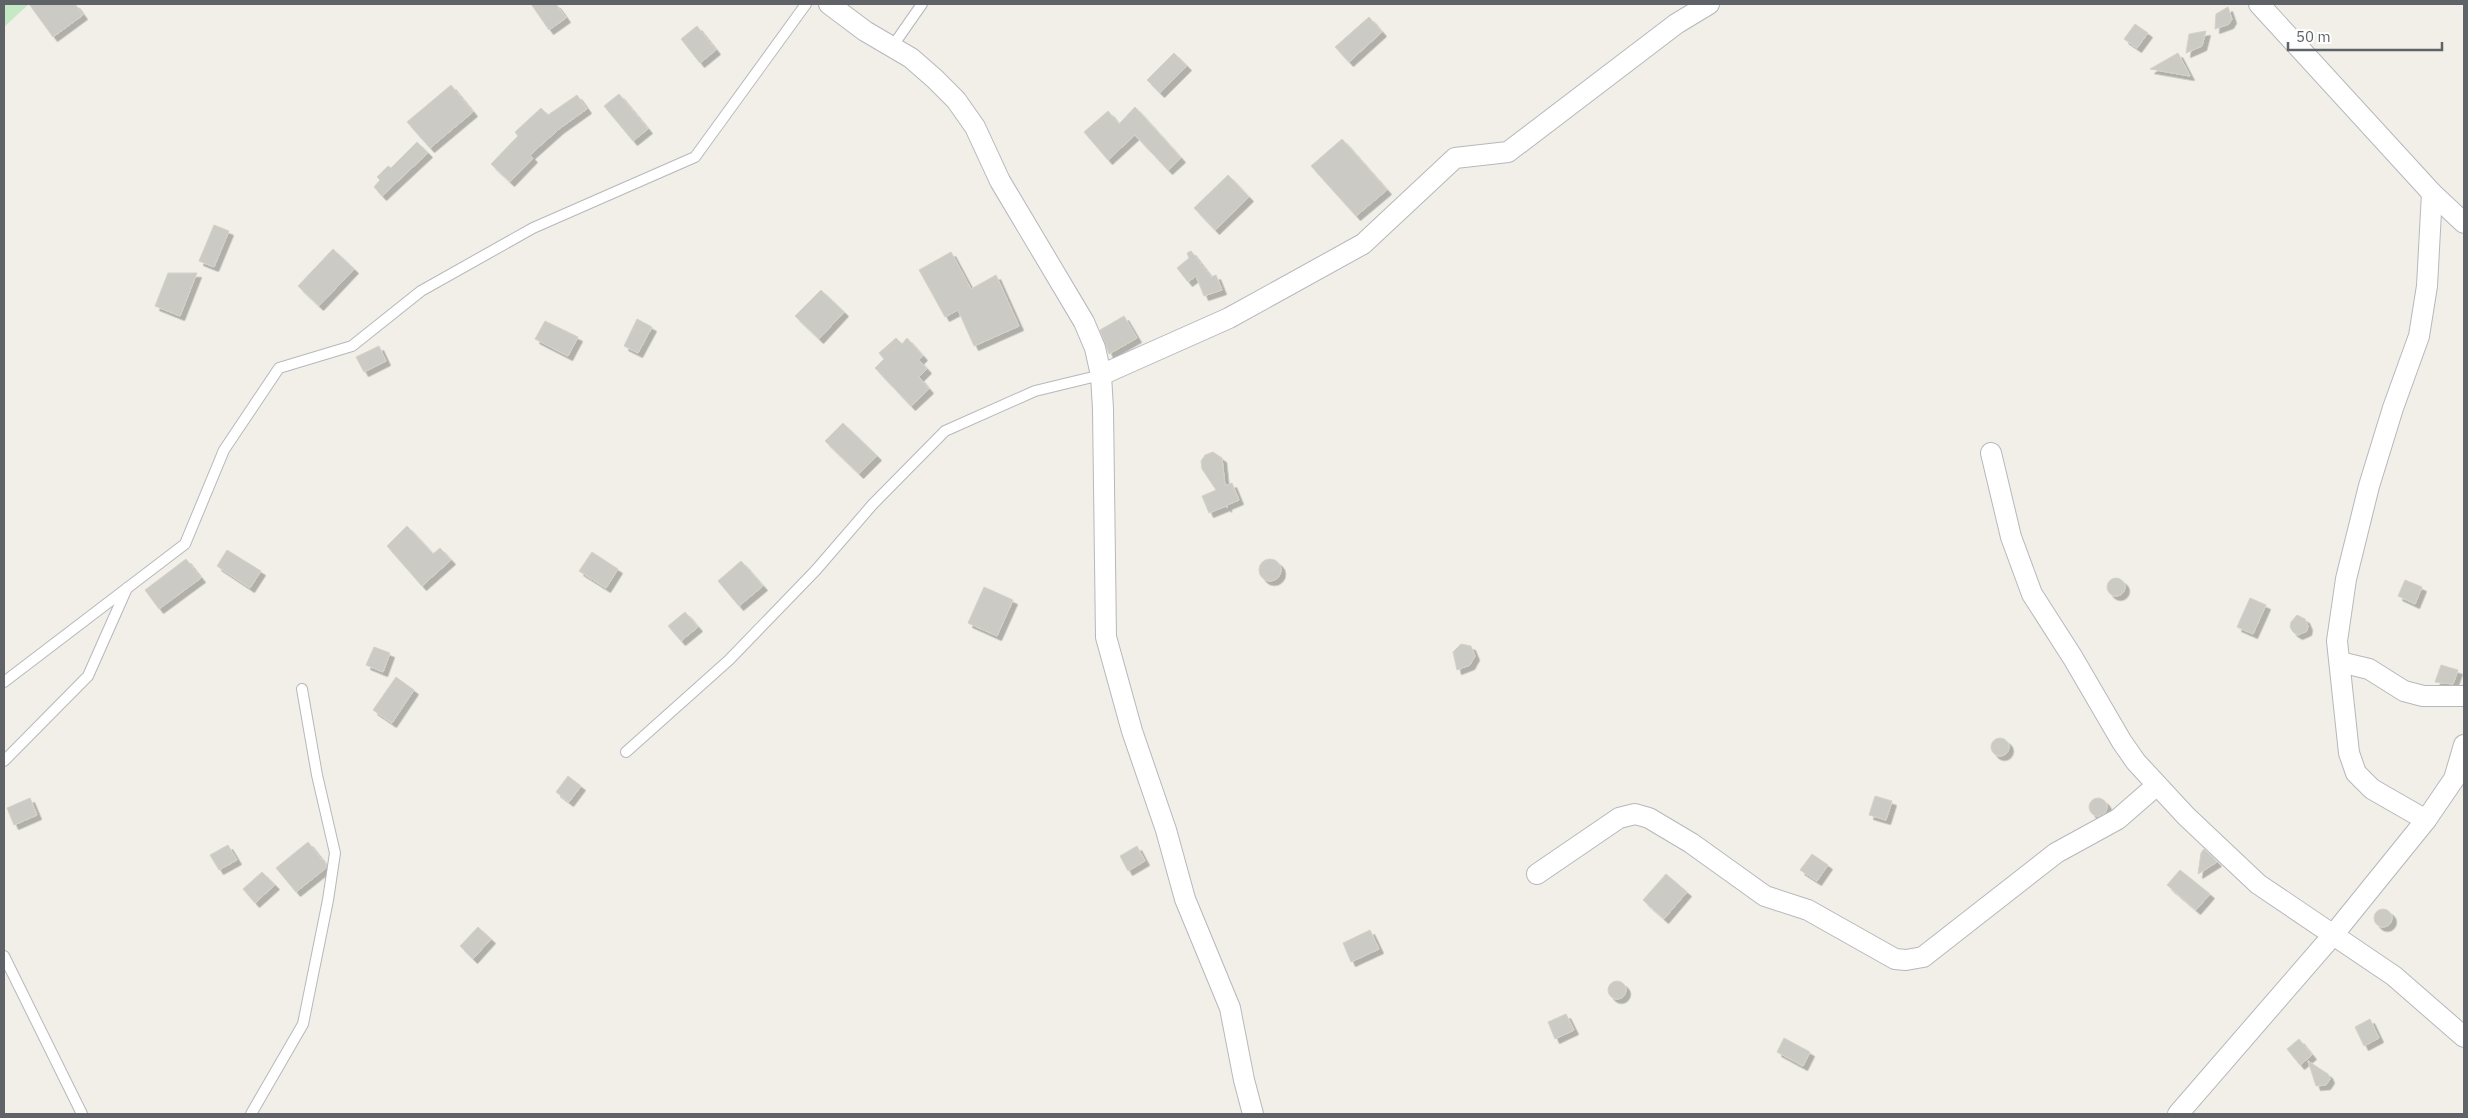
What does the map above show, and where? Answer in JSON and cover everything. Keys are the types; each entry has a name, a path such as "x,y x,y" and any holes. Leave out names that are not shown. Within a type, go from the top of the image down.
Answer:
{"street":[{"path":"829,4 865,31 911,58 956,100 975,127 1000,180 1084,322 1095,348 1100,375 1105,469 1106,637 1132,731 1166,830 1185,899 1230,1008 1244,1080 1254,1114"},
{"path":"1100,375 1229,318 1363,244 1455,158 1508,152 1676,24 1709,4"},
{"path":"2259,4 2432,193 2464,223"},
{"path":"2426,820 2372,788 2356,773 2349,753 2337,641 2346,579 2377,460 2420,336 2427,286 2432,193"},
{"path":"1991,453 2011,537 2032,594 2073,658 2122,742 2157,785 2186,816 2258,884 2394,976 2464,1037"},
{"path":"2340,662 2369,669 2404,691 2423,696 2464,696"},
{"path":"2180,1114 2333,935 2426,820 2454,779 2464,745"},
{"path":"1538,874 1619,818 1635,814 1649,818 1691,843 1765,896 1808,910 1895,959 1906,960 1923,957 2056,853 2118,819 2157,785"}],"lane":[{"path":"4,682 185,544 224,450 279,368 352,346 421,291 524,232 696,157 806,4"},
{"path":"892,47 922,4"},
{"path":"626,752 729,660 816,570 873,504 945,431 1035,390 1100,375"},
{"path":"4,761 88,676 128,587"},
{"path":"251,1114 303,1024 336,853 317,775 302,689"},
{"path":"4,956 82,1114"}],"green space":[{"path":"4,4 29,4 4,27"}],"building":[{"path":"29,4 75,4 83,15 53,37"},
{"path":"531,4 556,4 566,18 549,30"},
{"path":"2228,7 2232,19 2229,24 2215,29 2216,14"},
{"path":"1369,17 1382,32 1349,62 1335,47"},
{"path":"2135,24 2148,33 2137,48 2124,39"},
{"path":"697,26 716,50 700,63 681,39"},
{"path":"2206,31 2202,46 2186,53 2189,34"},
{"path":"1174,53 1187,66 1160,93 1147,80"},
{"path":"2178,53 2190,76 2150,69"},
{"path":"451,85 473,112 430,148 407,122"},
{"path":"619,94 648,129 633,141 604,106"},
{"path":"577,95 587,109 559,129 530,155 533,158 510,182 491,164 518,136 515,132 541,108 548,115"},
{"path":"1135,107 1181,158 1168,170 1135,135 1108,160 1084,132 1108,111 1119,124"},
{"path":"1342,139 1387,190 1356,216 1311,166"},
{"path":"417,142 428,153 382,196 374,187 380,180 377,177 388,166 391,168"},
{"path":"1228,175 1249,197 1215,230 1194,208"},
{"path":"214,225 229,231 214,267 199,261"},
{"path":"333,249 354,269 319,306 298,286"},
{"path":"1191,251 1211,277 1216,275 1222,290 1204,296 1196,276 1188,282 1177,268 1189,258 1187,253"},
{"path":"951,252 971,289 996,275 1019,326 974,346 958,310 945,317 919,270"},
{"path":"168,273 197,273 180,316 155,306"},
{"path":"821,290 844,312 819,339 795,316"},
{"path":"1124,316 1137,338 1109,354 1100,330"},
{"path":"637,319 652,327 638,353 624,346"},
{"path":"545,321 578,337 568,356 535,339"},
{"path":"896,338 902,344 907,338 923,356 919,360 927,369 919,377 929,389 911,406 875,368 884,359 879,353"},
{"path":"379,346 386,361 364,372 356,357"},
{"path":"843,423 877,456 859,474 825,441"},
{"path":"1213,452 1222,458 1225,486 1232,483 1239,500 1227,505 1227,508 1226,506 1209,513 1202,496 1216,490 1202,469 1201,461 1205,455"},
{"path":"407,526 433,554 440,548 451,560 422,586 387,546"},
{"path":"227,550 261,571 250,588 217,566"},
{"path":"592,552 618,569 606,588 579,571"},
{"path":"186,559 201,578 159,609 145,590"},
{"path":"1270,559 1278,562 1281,570 1278,578 1270,581 1262,578 1259,570 1262,562"},
{"path":"741,561 763,586 739,606 718,581"},
{"path":"2116,578 2122,581 2125,587 2122,593 2116,596 2110,593 2107,587 2110,581"},
{"path":"2405,580 2422,587 2415,604 2398,596"},
{"path":"984,587 1013,600 997,636 968,623"},
{"path":"2250,598 2266,605 2253,634 2237,627"},
{"path":"685,612 698,627 681,641 668,626"},
{"path":"2297,615 2305,619 2308,626 2307,631 2298,635 2290,627 2291,622"},
{"path":"1461,644 1471,646 1475,656 1470,665 1457,670 1453,652"},
{"path":"374,647 390,653 383,672 366,665"},
{"path":"2441,665 2458,670 2453,684 2435,682"},
{"path":"396,677 414,690 392,723 373,710"},
{"path":"1996,738 2004,738 2009,743 2007,754 1996,756 1991,751 1991,743"},
{"path":"568,776 581,786 569,802 556,792"},
{"path":"1875,796 1892,801 1886,820 1869,815"},
{"path":"30,798 37,815 14,825 7,808"},
{"path":"2098,798 2106,803 2107,807 2102,815 2098,816 2090,811 2089,807 2094,799"},
{"path":"308,842 326,865 326,868 296,892 276,868"},
{"path":"228,845 237,860 219,870 210,855"},
{"path":"1137,846 1145,861 1128,871 1120,856"},
{"path":"2204,849 2217,862 2198,874 2201,853"},
{"path":"1812,854 1828,865 1817,881 1800,870"},
{"path":"2180,870 2210,894 2196,910 2167,885"},
{"path":"262,872 275,885 255,903 243,889"},
{"path":"1666,874 1687,892 1664,919 1643,900"},
{"path":"2383,909 2389,912 2392,918 2389,924 2383,927 2377,924 2374,918 2377,912"},
{"path":"478,927 491,939 473,959 460,946"},
{"path":"1370,930 1379,949 1351,962 1343,943"},
{"path":"1613,981 1621,981 1626,986 1624,997 1613,999 1608,994 1608,986"},
{"path":"1566,1014 1574,1030 1555,1039 1548,1022"},
{"path":"2370,1019 2379,1038 2364,1046 2355,1027"},
{"path":"1784,1038 1810,1052 1803,1066 1777,1052"},
{"path":"2299,1039 2312,1055 2300,1065 2287,1049"},
{"path":"2308,1061 2328,1074 2330,1079 2326,1085 2316,1086"}]}
